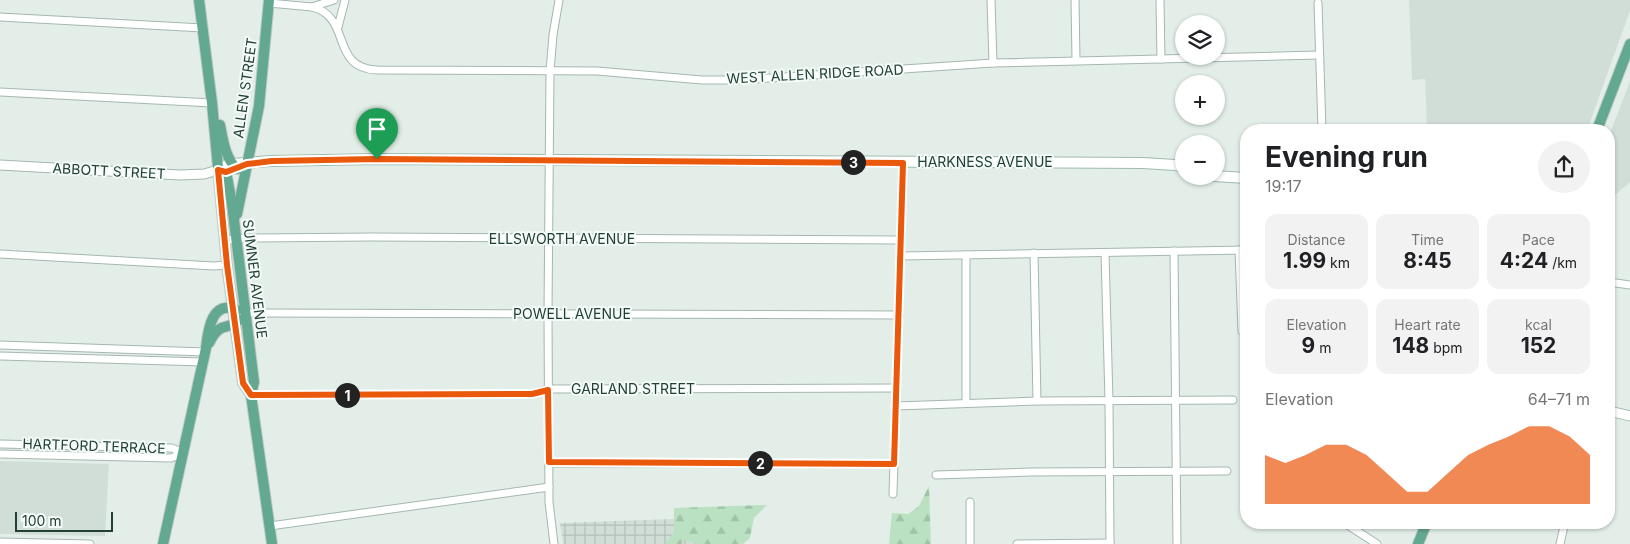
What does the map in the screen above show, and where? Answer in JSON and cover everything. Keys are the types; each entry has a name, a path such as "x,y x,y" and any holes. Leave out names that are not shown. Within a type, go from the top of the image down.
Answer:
{"main road":[{"name":"SUMNER AVENUE","path":"199,0 212,103 232,308 243,383 251,395"},
{"name":"ALLEN STREET","path":"235,239 237,209 260,100 269,2"},
{"path":"1599,124 1630,44"},
{"name":"SUMNER AVENUE","path":"212,103 220,124 225,150 235,166"},
{"name":"HARKNESS AVENUE","path":"235,166 278,161 377,159 1143,163 1175,165"},
{"path":"218,170 225,166 235,166"},
{"name":"SUMNER AVENUE","path":"218,170 228,180 254,382 251,395 272,544"},
{"path":"1225,177 1240,178"},
{"path":"163,544 211,319 220,311 232,308 245,314 235,324 222,326 215,331 205,350"},
{"path":"1418,544 1424,529"}],"street":[{"path":"269,2 312,7 334,0"},
{"path":"338,28 345,0"},
{"path":"554,544 549,487 549,161 550,71 553,35 559,0"},
{"path":"991,0 993,63"},
{"path":"1075,0 1076,60"},
{"path":"1160,0 1161,59"},
{"path":"1318,3 1318,55 1322,124"},
{"name":"WEST ALLEN RIDGE ROAD","path":"312,7 326,13 334,21 347,55 355,64 366,69 597,71 702,80 741,80 993,63 1318,55"},
{"path":"0,17 203,28"},
{"path":"0,92 212,103"},
{"path":"893,494 903,163"},
{"name":"ABBOTT STREET","path":"0,165 180,175 204,174 218,170"},
{"name":"ELLSWORTH AVENUE","path":"224,240 344,237 900,240"},
{"path":"900,256 1240,250"},
{"path":"1174,251 1178,471 1177,544"},
{"path":"1017,544 1110,543 1106,253"},
{"path":"0,254 227,265"},
{"path":"1034,254 1037,401"},
{"path":"966,256 966,402"},
{"path":"1615,283 1630,285"},
{"name":"POWELL AVENUE","path":"245,314 899,315"},
{"path":"0,345 205,350"},
{"path":"47,358 48,346"},
{"path":"0,356 203,362"},
{"name":"GARLAND STREET","path":"251,395 532,394 548,390 896,388"},
{"path":"896,406 966,402 1233,400"},
{"path":"1615,412 1630,416"},
{"name":"HARTFORD TERRACE","path":"0,444 172,448 183,452"},
{"name":"HARTFORD TERRACE","path":"0,454 171,458 183,452"},
{"path":"549,462 894,464"},
{"path":"936,475 1031,472 1227,471"},
{"path":"270,526 549,487"},
{"path":"970,502 970,544"},
{"path":"1354,529 1377,544"},
{"path":"1560,544 1563,529"},
{"path":"0,542 90,544"}],"shaded area":[{"path":"1409,0 1630,0 1630,11 1589,124 1427,124 1425,79 1412,80"},
{"path":"1630,81 1630,182 1615,195 1615,124"},
{"path":"0,461 109,464 105,536 0,534"},
{"path":"729,517 735,544 563,544 560,523"}],"green space":[{"path":"929,486 931,544 889,544 892,513 908,514 919,506"},
{"path":"767,505 754,518 750,538 743,544 697,544 684,540 681,544 665,544 674,532 674,508"}],"route":[{"path":"377,159 903,163 894,464 549,462 548,390 532,394 251,395 243,383 227,265 218,170 233,171 247,164 272,161 377,159"}]}
